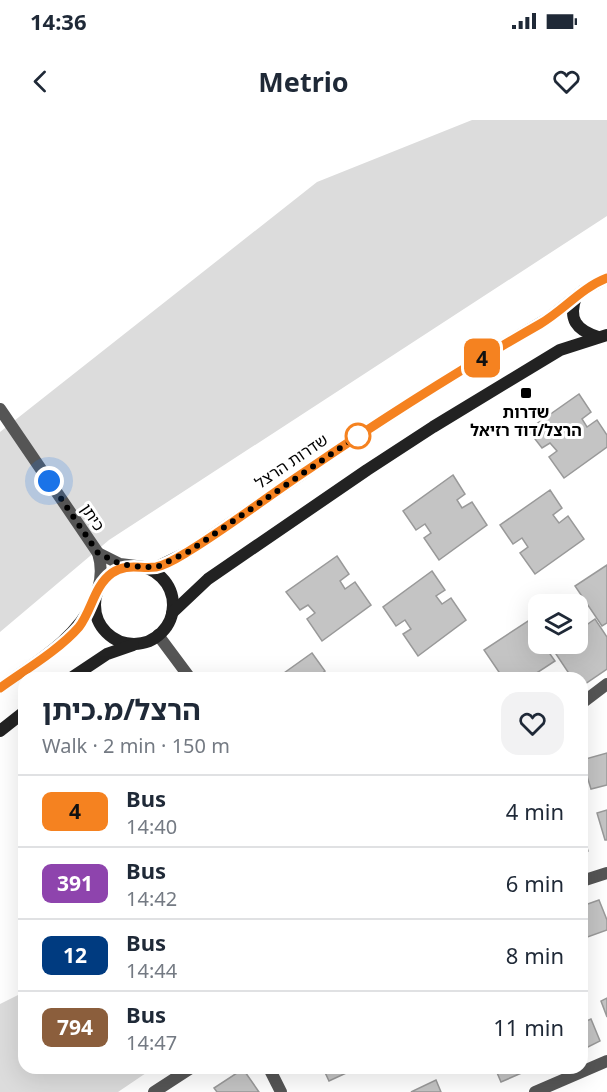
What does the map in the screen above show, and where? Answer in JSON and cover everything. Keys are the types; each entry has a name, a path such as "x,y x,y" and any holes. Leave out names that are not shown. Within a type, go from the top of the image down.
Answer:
{"main road":[{"name":"שדרות הרצל","path":"139,566 157,567 188,552 349,442 471,364 549,318 593,283 607,278"},
{"path":"576,297 572,309 573,318 578,326 586,334 602,336"},
{"path":"172,613 208,579 377,464 560,351 602,336"},
{"path":"22,672 66,640 87,615 105,579 114,572 124,567 139,566 154,572 163,579 170,589 173,601 172,613 167,626 148,641 107,654 80,672"},
{"path":"97,592 95,608 104,631 119,640 137,644"},
{"path":"0,688 18,675"},
{"path":"0,731 18,717"}],"street":[{"name":"כיתן","path":"0,409 98,553 102,565 97,592"},
{"name":"כיתן","path":"98,553 120,564 139,566"},
{"path":"158,635 186,672"},
{"path":"588,698 607,684"},
{"path":"588,879 607,873"},
{"path":"588,1069 607,1061"},
{"path":"154,1092 182,1074"},
{"path":"272,1074 281,1092"},
{"path":"535,1092 577,1074"}],"shaded area":[{"path":"472,120 607,120 607,216 109,540 0,632 0,432 317,182"},
{"path":"18,995 18,1074 145,1074 118,1092 0,1092 0,1004"}],"building":[{"path":"579,394 591,412 582,419 587,427 597,420 607,435 607,447 564,478 549,457 557,451 550,443 542,448 528,430"},
{"path":"453,475 465,494 457,500 462,508 472,502 487,525 439,560 424,538 431,533 425,524 416,530 403,511"},
{"path":"550,490 562,508 553,515 559,523 568,516 584,539 535,574 520,553 528,547 522,538 513,544 500,525"},
{"path":"337,556 349,574 340,581 345,589 355,582 371,605 322,641 307,619 315,613 308,605 300,610 286,592"},
{"path":"607,565 607,623 602,626 588,605 588,594 580,594 575,586"},
{"path":"432,571 445,590 436,596 442,604 451,598 466,620 418,656 403,634 411,629 405,620 396,626 383,607"},
{"path":"595,619 607,637 607,669 588,682 588,672 568,672 556,654 588,654 588,624"},
{"path":"528,621 528,654 550,654 555,661 538,672 499,672 484,650"},
{"path":"312,653 325,671 324,672 285,672"},
{"path":"607,753 607,785 591,789 588,779 588,758"},
{"path":"607,810 607,840 605,840 597,813"},
{"path":"599,900 607,920 607,930 588,937 588,904"},
{"path":"607,998 607,1017 601,1001"},
{"path":"591,1019 600,1041 588,1047 588,1020"},
{"path":"235,1074 246,1074 259,1092 217,1092 214,1088"},
{"path":"326,1074 344,1074 329,1081"},
{"path":"498,1074 519,1074 501,1082"},
{"path":"436,1080 441,1092 411,1092"}],"bus line":[{"name":"4","path":"22,672 66,640 78,627 87,615 98,589 114,572 124,567 157,567 188,552 349,442 471,364 549,318 593,283 607,278"},
{"name":"4","path":"0,688 18,675"}],"place":[{"name":"שדרות הרצל/דוד רזיאל","path":"526,393"}],"route":[{"path":"49,481 98,553 120,564 157,567 188,552 365,431 358,436"}]}
